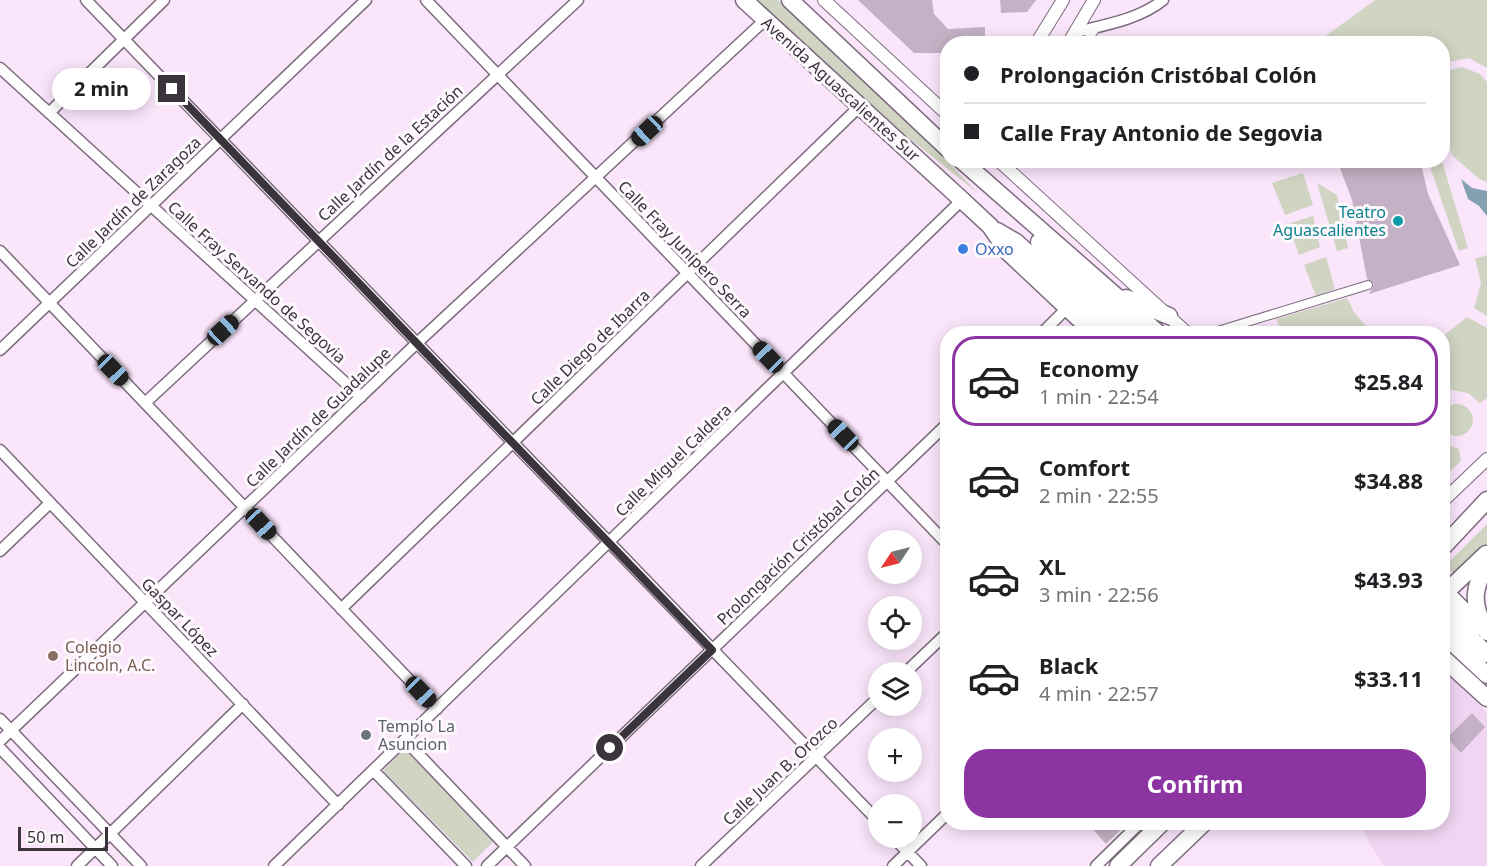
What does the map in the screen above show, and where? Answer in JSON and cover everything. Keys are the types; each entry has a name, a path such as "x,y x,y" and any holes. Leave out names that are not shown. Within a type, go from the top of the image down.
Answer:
{"main road":[{"name":"Avenida Aguascalientes Sur","path":"744,0 990,226 1016,242 1109,326"},
{"name":"Avenida Aguascalientes Sur","path":"790,0 940,142"},
{"name":"Avenida Aguascalientes Sur","path":"929,132 940,145"},
{"path":"962,168 1129,326"},
{"path":"970,168 1150,326"},
{"name":"Avenida Aguascalientes Sur","path":"990,226 1008,252 1086,326"},
{"path":"1112,292 1169,316"},
{"path":"1450,539 1487,500"},
{"path":"1450,527 1473,514"},
{"path":"1450,587 1487,553"},
{"path":"1487,560 1477,584 1475,599 1477,614 1487,633"},
{"path":"1450,599 1487,633"},
{"path":"1450,619 1487,654"},
{"path":"1450,641 1487,675"},
{"path":"1450,664 1487,698"},
{"path":"1118,866 1155,830"},
{"path":"1159,866 1197,830"}],"street":[{"path":"86,0 868,811"},
{"path":"49,112 164,0"},
{"name":"Calle Jardín de Zaragoza","path":"0,350 366,0"},
{"name":"Calle Fray Junípero Serra","path":"426,0 940,537"},
{"name":"Calle Jardín de la Estación","path":"145,403 578,0"},
{"path":"824,0 940,108"},
{"path":"1040,36 1063,0"},
{"path":"1073,36 1094,0"},
{"path":"1076,32 1134,16 1163,0"},
{"name":"Calle Jardín de Guadalupe","path":"0,741 417,343 765,20"},
{"path":"1090,36 1096,28"},
{"name":"Calle Fray Servando de Segovia","path":"0,68 361,397"},
{"name":"Calle Diego de Ibarra","path":"341,609 860,106"},
{"path":"1007,168 1180,326"},
{"name":"Calle Miguel Caldera","path":"274,866 962,200"},
{"path":"0,251 437,709"},
{"path":"1234,326 1368,285"},
{"path":"1049,326 1067,308"},
{"name":"Prolongación Cristóbal Colón","path":"487,866 940,431"},
{"name":"Gaspar López","path":"0,450 338,805"},
{"path":"1450,494 1487,459"},
{"path":"0,551 50,503"},
{"path":"916,662 940,640"},
{"path":"77,866 243,704"},
{"name":"Calle Juan B. Orozco","path":"701,866 868,707"},
{"path":"0,719 141,866"},
{"path":"405,740 525,866"},
{"path":"0,748 112,866"},
{"path":"373,770 466,866"},
{"path":"893,866 940,821"},
{"path":"1096,866 1133,830"},
{"path":"904,848 921,866"}],"shaded area":[{"path":"1450,677 1487,712 1487,866 1384,866 1362,830 1450,830"}],"green space":[{"path":"755,0 778,0 894,107 940,154 940,163 884,118"},
{"path":"1375,0 1487,0 1487,68 1469,58 1450,62 1450,36 1326,36"},
{"path":"1462,67 1480,74 1487,82 1487,182 1479,179 1452,155 1450,148 1450,70"},
{"path":"946,168 954,168 979,194"},
{"path":"1430,168 1444,168 1468,248 1459,251"},
{"path":"1303,173 1313,205 1285,215 1272,183"},
{"path":"1317,183 1337,195 1348,248 1337,251"},
{"path":"1313,216 1320,247 1299,255 1288,224"},
{"path":"1487,255 1487,316 1474,308 1481,283 1475,259"},
{"path":"1326,257 1335,289 1316,296 1304,265"},
{"path":"1347,298 1354,312 1366,326 1280,326 1276,319"},
{"path":"1467,317 1487,328 1487,398 1480,403 1468,393 1451,390 1450,330"},
{"path":"1463,405 1469,408 1472,414 1472,426 1469,432 1457,436 1450,434 1450,406"},
{"path":"1450,446 1459,449 1461,461 1450,471"},
{"path":"1487,524 1487,546 1455,576 1450,571 1450,561"},
{"path":"404,748 493,842 473,862 383,771"}],"water":[{"path":"1461,179 1472,188 1487,191 1487,216 1479,206 1468,199"}],"building":[{"path":"858,0 932,0 934,14 948,29 985,27 985,36 940,36 940,53 914,53"},
{"path":"1000,0 1036,0 1027,12 1001,13"},
{"name":"Teatro Aguascalientes","path":"1340,168 1422,168 1428,194 1460,265 1369,294 1374,284 1367,279 1352,200"},
{"path":"1472,713 1485,727 1461,753 1450,741 1450,735"},
{"path":"1093,830 1121,830 1106,844"}],"place":[{"name":"Teatro Aguascalientes","path":"1398,221"},
{"name":"Oxxo","path":"963,249"},
{"name":"Colegio Lincoln, A.C.","path":"53,656"},
{"name":"Templo La Asuncion","path":"366,735"}],"route":[{"path":"172,89 712,650 610,748"}]}
